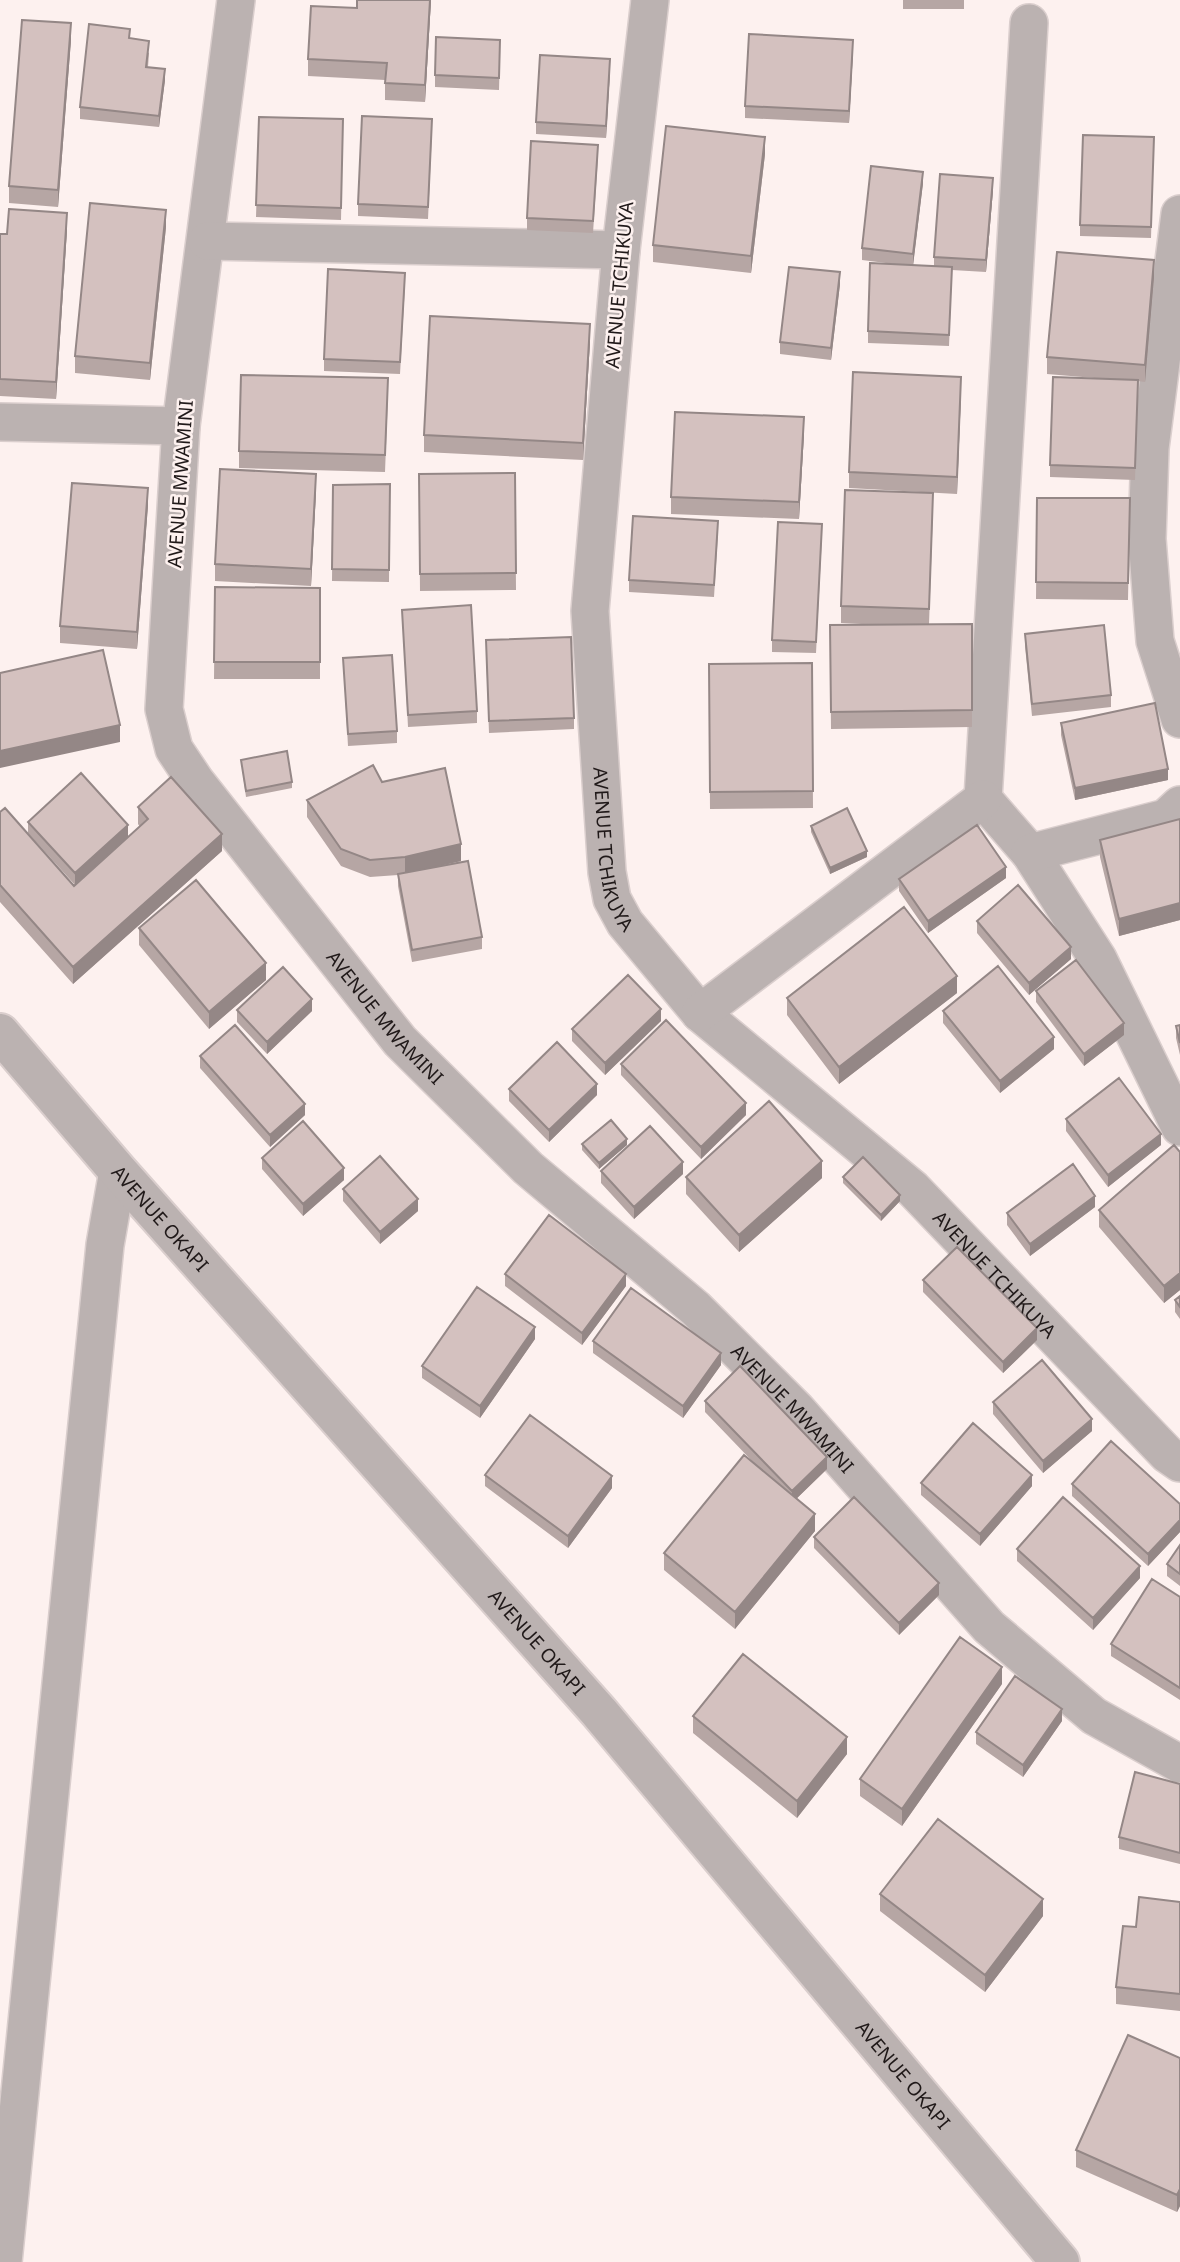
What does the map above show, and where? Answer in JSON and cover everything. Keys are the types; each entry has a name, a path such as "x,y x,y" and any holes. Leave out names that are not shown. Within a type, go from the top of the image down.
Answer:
{"street":[{"name":"AVENUE MWAMINI","path":"236,0 181,426 164,709 174,749 196,782 400,1041 528,1168 704,1317 797,1410 989,1627 1094,1716 1180,1764"},
{"name":"AVENUE TCHIKUYA","path":"650,0 621,250 590,611 607,872 612,899 625,923 700,1013 913,1189 1167,1454 1180,1464"},
{"path":"1029,23 983,799 1030,853 1098,959 1180,1126"},
{"path":"1180,214 1150,448 1147,539 1156,641 1180,719"},
{"path":"207,241 621,250"},
{"path":"0,422 181,426"},
{"path":"700,1013 983,799"},
{"path":"1030,853 1166,818 1180,806"},
{"name":"AVENUE OKAPI","path":"0,1033 118,1171 599,1712 1060,2262"},
{"path":"3,2262 105,1245 118,1171"}],"building":[{"path":"357,0 430,0 425,85 385,83 387,63 308,59 311,6 357,8"},
{"path":"22,20 71,23 58,190 9,186"},
{"path":"89,24 130,29 129,38 149,41 146,67 165,69 159,116 80,107"},
{"path":"749,34 853,40 849,111 745,106"},
{"path":"436,37 500,40 499,78 435,75"},
{"path":"540,55 610,59 606,126 536,122"},
{"path":"362,116 432,119 428,207 358,204"},
{"path":"259,117 343,119 341,208 256,205"},
{"path":"666,126 765,137 751,256 653,245"},
{"path":"1083,135 1154,137 1151,227 1080,225"},
{"path":"531,141 598,145 593,221 527,218"},
{"path":"871,166 923,172 913,254 862,248"},
{"path":"940,174 993,178 986,260 934,257"},
{"path":"90,203 166,210 150,363 75,356"},
{"path":"9,209 67,213 56,382 0,379 0,234 7,234"},
{"path":"1057,252 1154,260 1145,365 1047,357"},
{"path":"870,263 952,267 949,335 868,331"},
{"path":"789,267 840,272 831,348 780,342"},
{"path":"328,269 405,273 400,362 324,359"},
{"path":"430,316 590,324 583,443 424,435"},
{"path":"853,372 961,377 957,477 849,472"},
{"path":"241,375 388,378 385,455 239,451"},
{"path":"1053,377 1138,380 1135,468 1050,465"},
{"path":"675,412 804,417 799,502 671,497"},
{"path":"220,469 316,474 311,569 215,564"},
{"path":"515,473 516,573 420,574 419,474"},
{"path":"72,483 148,488 137,632 60,626"},
{"path":"390,484 389,570 332,569 333,485"},
{"path":"845,490 933,493 929,609 841,606"},
{"path":"1037,498 1130,498 1128,583 1036,582"},
{"path":"633,516 718,521 714,585 629,580"},
{"path":"778,522 822,524 816,642 772,640"},
{"path":"215,587 320,588 320,662 214,662"},
{"path":"471,605 477,711 408,715 402,610"},
{"path":"972,624 972,710 831,712 830,625"},
{"path":"1104,625 1111,695 1032,704 1025,634"},
{"path":"571,637 574,718 489,721 486,640"},
{"path":"103,650 120,725 0,751 0,673"},
{"path":"392,655 397,731 348,734 343,658"},
{"path":"812,663 813,791 710,792 709,664"},
{"path":"1155,703 1168,769 1075,788 1061,723"},
{"path":"287,751 292,782 246,791 241,760"},
{"path":"373,765 382,782 445,768 461,844 405,857 370,860 341,849 307,800"},
{"path":"81,773 128,825 75,873 28,822"},
{"path":"171,777 222,834 73,967 0,885 0,812 5,808 74,886 148,819 138,807"},
{"path":"847,808 867,851 830,868 811,826"},
{"path":"1180,819 1180,903 1119,919 1100,840"},
{"path":"977,825 1006,867 928,921 899,879"},
{"path":"468,861 482,937 412,950 398,874"},
{"path":"196,880 266,963 209,1012 139,928"},
{"path":"1018,885 1071,947 1029,983 977,921"},
{"path":"904,907 957,976 839,1067 787,998"},
{"path":"1076,960 1124,1023 1084,1054 1036,991"},
{"path":"998,966 1054,1037 1000,1081 943,1011"},
{"path":"283,967 312,999 267,1042 237,1010"},
{"path":"628,975 661,1009 605,1063 572,1029"},
{"path":"666,1020 746,1103 701,1147 621,1064"},
{"path":"235,1025 305,1104 270,1135 200,1056"},
{"path":"1180,1025 1180,1043 1176,1026"},
{"path":"557,1042 597,1084 549,1130 509,1089"},
{"path":"1119,1078 1161,1134 1108,1175 1066,1119"},
{"path":"769,1101 822,1161 739,1235 686,1177"},
{"path":"611,1120 627,1139 599,1163 582,1144"},
{"path":"303,1121 344,1168 303,1204 262,1158"},
{"path":"650,1126 683,1162 634,1207 601,1171"},
{"path":"1174,1145 1180,1152 1180,1273 1164,1286 1099,1210"},
{"path":"380,1156 418,1199 380,1232 343,1189"},
{"path":"863,1157 900,1195 881,1215 843,1177"},
{"path":"1073,1164 1095,1196 1030,1244 1007,1213"},
{"path":"549,1215 626,1274 582,1333 505,1274"},
{"path":"957,1247 1037,1328 1003,1362 923,1280"},
{"path":"477,1287 535,1327 480,1406 422,1366"},
{"path":"631,1288 721,1353 683,1406 593,1341"},
{"path":"1042,1360 1092,1419 1043,1461 993,1402"},
{"path":"740,1366 827,1457 792,1491 705,1401"},
{"path":"530,1415 612,1476 568,1536 485,1475"},
{"path":"973,1423 1032,1475 980,1534 921,1483"},
{"path":"1111,1441 1180,1504 1180,1520 1148,1554 1072,1484"},
{"path":"744,1455 815,1514 735,1612 664,1553"},
{"path":"854,1497 939,1583 899,1623 814,1537"},
{"path":"1063,1497 1140,1566 1093,1618 1017,1549"},
{"path":"1180,1545 1180,1574 1167,1564"},
{"path":"1152,1579 1180,1597 1180,1688 1111,1644"},
{"path":"960,1637 1002,1667 902,1809 860,1779"},
{"path":"743,1654 847,1737 797,1801 693,1716"},
{"path":"1015,1676 1062,1709 1023,1765 976,1732"},
{"path":"1135,1772 1180,1784 1180,1853 1119,1837"},
{"path":"938,1819 1043,1899 985,1975 880,1894"},
{"path":"1139,1897 1180,1902 1180,1994 1116,1987 1123,1926 1136,1927"},
{"path":"1128,2035 1180,2058 1180,2189 1177,2195 1076,2150"}]}
